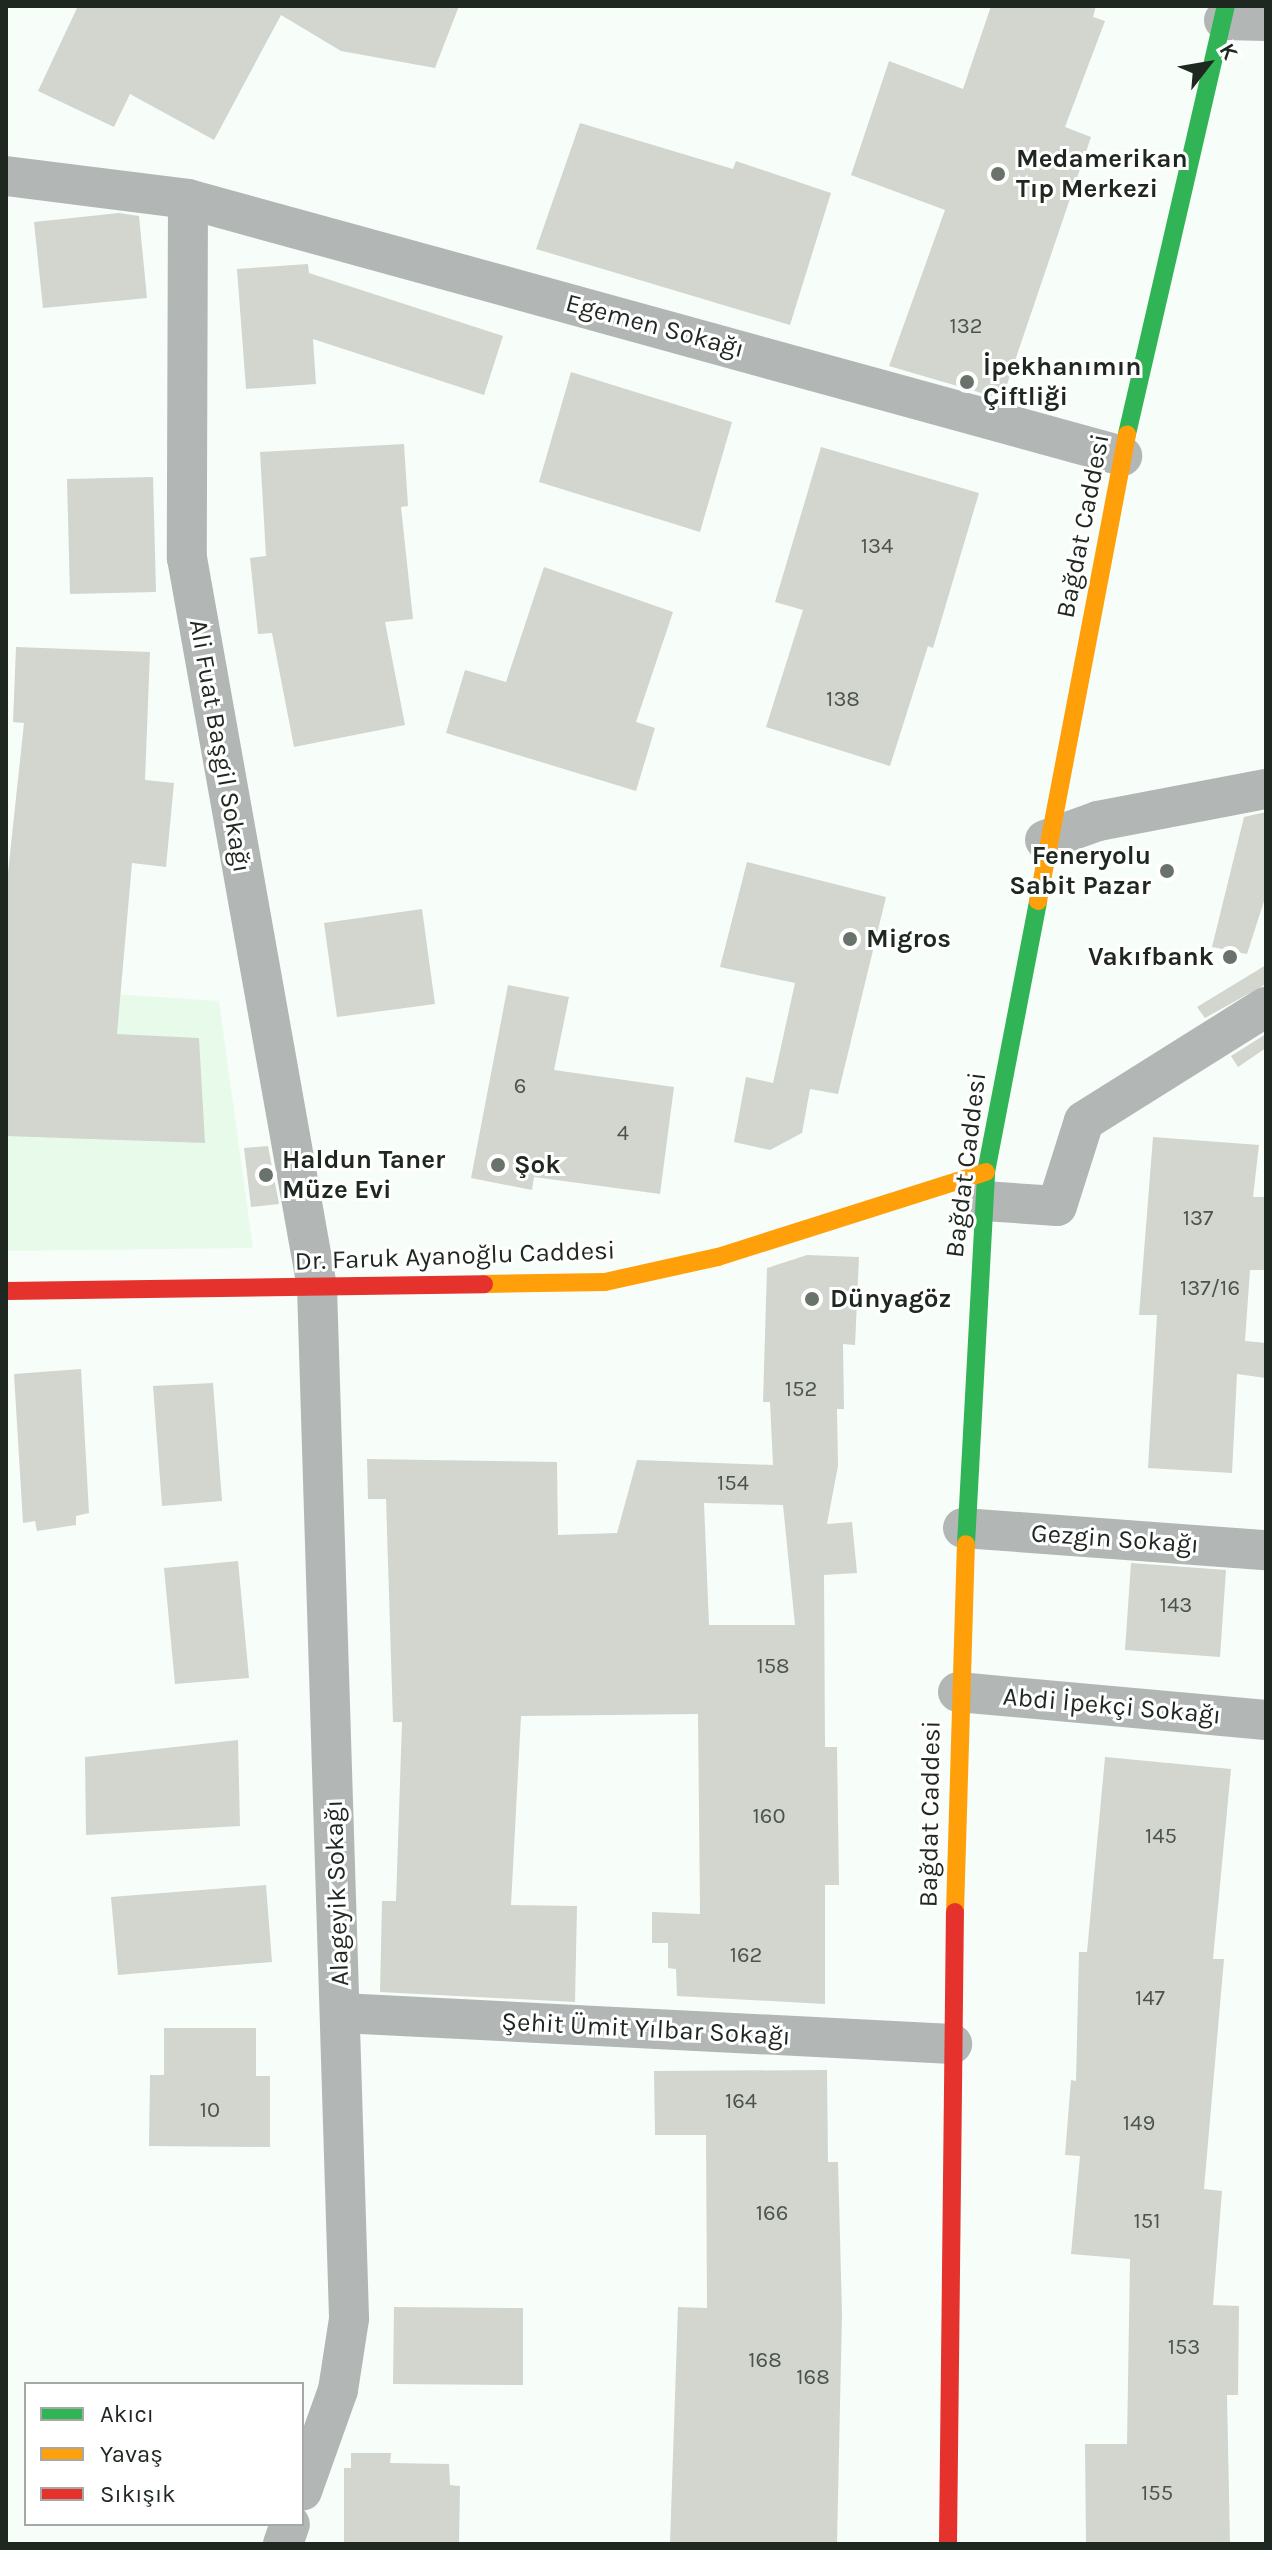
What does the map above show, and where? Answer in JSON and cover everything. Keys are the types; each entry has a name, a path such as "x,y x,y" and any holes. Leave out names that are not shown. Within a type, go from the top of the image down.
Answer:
{"main road":[{"name":"Bağdat Caddesi","path":"948,2544 958,1692 963,1528 985,1186 1049,827 1122,456 1225,13"},
{"name":"Dr. Faruk Ayanoğlu Caddesi","path":"6,1291 605,1282 718,1257 985,1186"}],"street":[{"path":"1225,13 1266,21"},
{"name":"Egemen Sokağı","path":"6,176 188,199 1122,456"},
{"name":"Ali Fuat Başgil Sokağı","path":"188,199 187,558 317,1287"},
{"path":"1049,827 1266,771"},
{"path":"1049,827 1098,821 1266,789"},
{"path":"985,1186 1057,1206 1084,1121 1266,1007"},
{"name":"Alageyik Sokağı","path":"304,2485 338,2390 347,2342 341,2013 317,1287"},
{"name":"Gezgin Sokağı","path":"963,1528 1266,1550"},
{"name":"Abdi İpekçi Sokağı","path":"958,1692 1266,1720"},
{"name":"Şehit Ümit Yılbar Sokağı","path":"341,2013 952,2044"}],"shaded area":[{"path":"6,987 219,1001 253,1248 6,1251"}],"building":[{"path":"78,6 459,6 435,68 341,51 281,15 214,140 130,94 114,127 38,91"},
{"path":"991,6 1096,6 1093,17 1105,21 1065,127 1091,137 1002,399 889,366 945,210 851,175 889,61 963,89"},
{"path":"580,123 733,169 736,161 831,193 790,325 536,249"},
{"path":"119,213 139,216 147,298 43,308 34,222"},
{"path":"308,264 309,273 503,336 484,395 313,339 316,384 246,389 237,269"},
{"path":"571,372 732,422 700,532 539,482"},
{"path":"404,444 408,506 401,507 413,619 385,622 405,725 294,747 272,633 258,634 250,558 266,556 260,452"},
{"path":"821,447 979,493 933,648 928,646 890,766 766,727 803,610 775,602"},
{"path":"153,477 156,592 70,594 67,479"},
{"path":"544,567 673,612 636,722 655,728 636,791 446,733 465,670 506,682"},
{"path":"16,647 150,652 145,780 174,783 166,867 132,863 117,1034 199,1038 205,1143 6,1136 6,891 24,723 13,722"},
{"path":"1266,812 1266,895 1247,954 1212,947 1244,817"},
{"path":"747,862 886,897 838,1094 810,1089 802,1133 770,1150 734,1142 746,1077 773,1083 795,983 720,967"},
{"path":"422,909 435,1004 337,1017 324,923"},
{"path":"1266,965 1266,984 1205,1018 1197,1007"},
{"path":"508,985 569,997 554,1070 674,1087 660,1194 534,1177 532,1190 471,1178"},
{"path":"1266,1034 1266,1048 1238,1067 1231,1056"},
{"path":"1153,1137 1259,1145 1253,1197 1266,1197 1266,1270 1250,1270 1245,1341 1266,1343 1266,1378 1237,1374 1232,1473 1148,1468 1157,1315 1139,1315"},
{"name":"Haldun Taner Müze Evi","path":"268,1146 279,1204 251,1207 244,1148"},
{"path":"807,1255 859,1257 855,1345 843,1344 844,1409 837,1409 838,1466 827,1524 852,1522 857,1573 824,1575 825,1747 837,1747 839,1885 825,1885 825,2004 677,1996 676,1969 668,1968 668,1943 652,1943 652,1912 700,1914 698,1714 521,1716 511,1905 577,1906 575,2002 380,1992 382,1901 396,1901 402,1722 393,1722 386,1499 368,1499 367,1459 557,1462 558,1535 617,1533 637,1460 773,1465 770,1402 763,1402 767,1268","holes":["704,1503 783,1505 795,1625 709,1625"]},
{"path":"81,1369 89,1513 76,1516 76,1525 37,1531 35,1521 23,1523 14,1374"},
{"path":"213,1383 222,1501 162,1506 153,1386"},
{"path":"238,1561 249,1678 175,1684 164,1568"},
{"path":"1131,1563 1226,1570 1220,1657 1125,1650"},
{"path":"238,1740 240,1826 86,1835 85,1757"},
{"path":"1105,1757 1231,1769 1213,1959 1224,1959 1204,2189 1222,2191 1213,2305 1239,2306 1238,2395 1227,2395 1230,2544 1086,2544 1085,2444 1127,2444 1130,2259 1071,2254 1080,2156 1065,2155 1071,2080 1076,2081 1079,1952 1087,1952"},
{"path":"266,1885 272,1962 118,1975 111,1897"},
{"path":"164,2028 256,2028 256,2076 270,2076 270,2147 149,2146 150,2075 164,2075"},
{"path":"827,2070 828,2162 838,2162 842,2314 837,2544 670,2544 678,2307 707,2308 706,2135 655,2135 654,2071"},
{"path":"394,2307 523,2308 523,2385 393,2384"},
{"path":"351,2453 391,2453 390,2463 449,2464 450,2485 460,2486 459,2544 344,2544 344,2468 351,2468"}],"traffic: fast":[{"path":"1127,434 1226,6"},
{"path":"966,1544 986,1172 1038,901"}],"traffic: slow":[{"path":"1038,901 1127,434"},
{"path":"484,1284 605,1282 718,1257 986,1172"},
{"path":"955,1912 966,1544"}],"traffic: jam":[{"path":"6,1291 484,1284"},
{"path":"948,2544 955,1912"}],"place":[{"name":"Medamerikan Tıp Merkezi","path":"998,174"},
{"name":"İpekhanımın Çiftliği","path":"967,382"},
{"name":"Feneryolu Sabit Pazar","path":"1167,871"},
{"name":"Migros","path":"850,939"},
{"name":"Vakıfbank","path":"1230,957"},
{"name":"Şok","path":"498,1165"},
{"name":"Haldun Taner Müze Evi","path":"266,1175"},
{"name":"Dünyagöz","path":"812,1299"}]}
